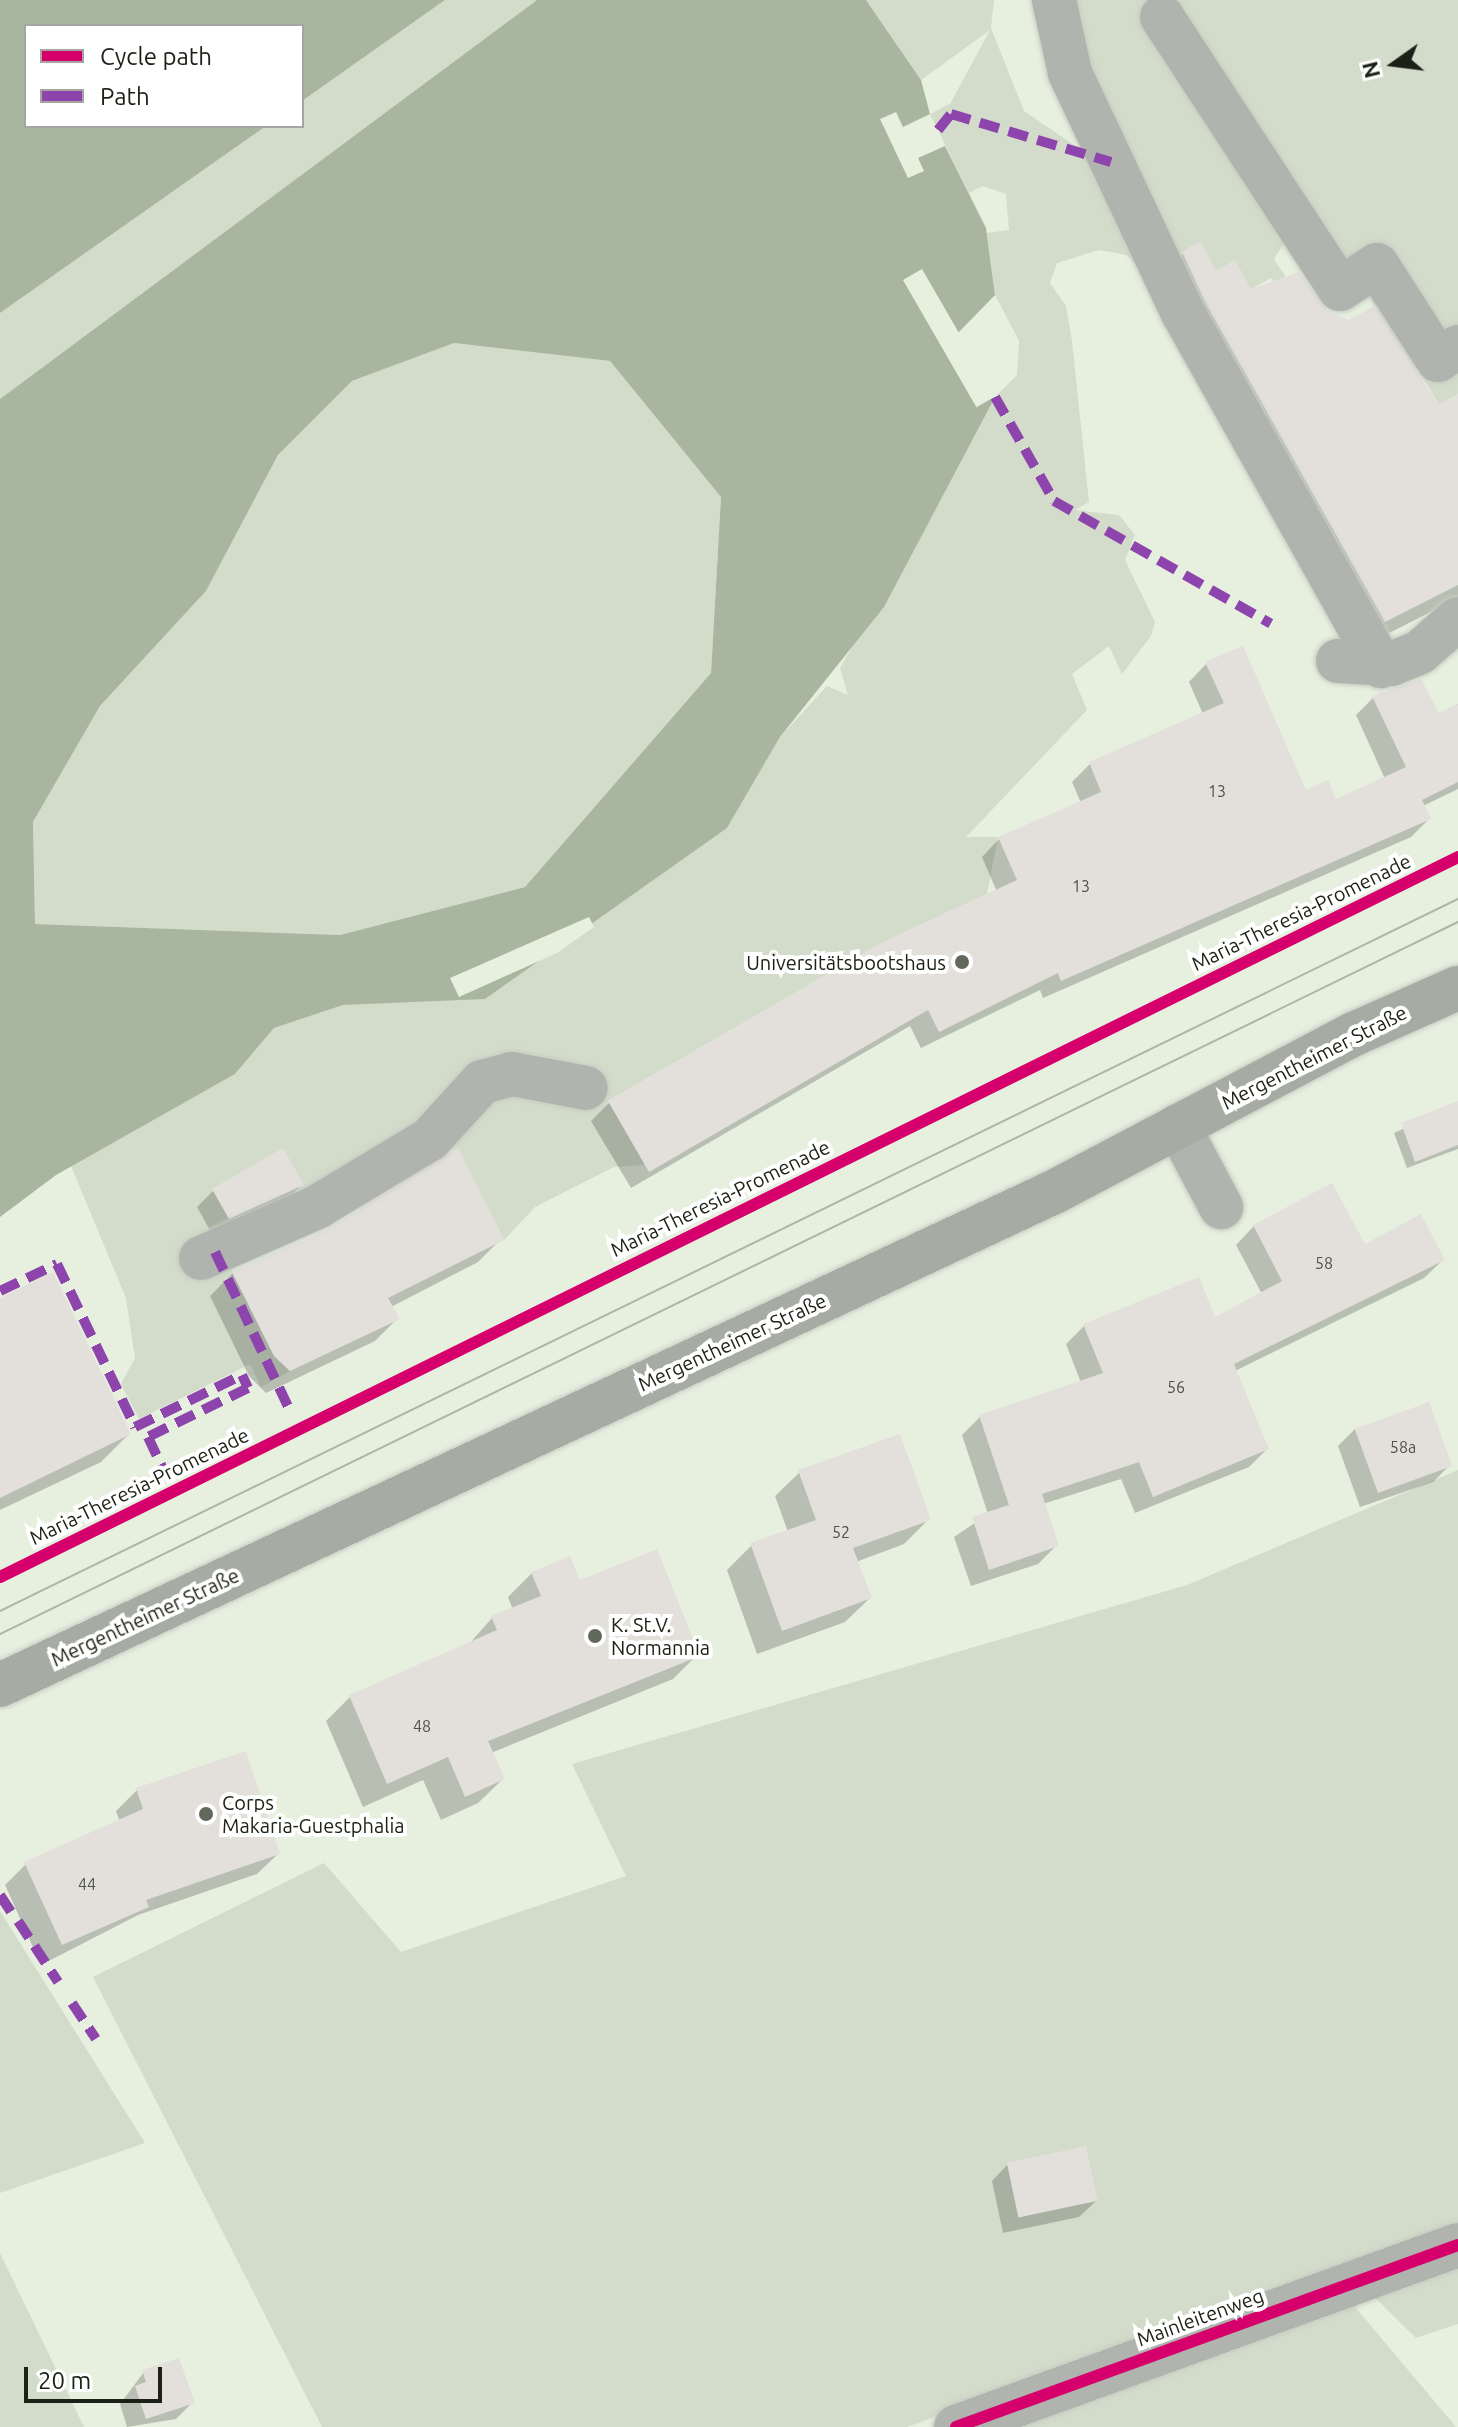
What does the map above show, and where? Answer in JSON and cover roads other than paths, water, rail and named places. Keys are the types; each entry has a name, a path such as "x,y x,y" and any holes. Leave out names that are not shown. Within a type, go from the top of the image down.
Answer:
{"main road":[{"name":"Mergentheimer Straße","path":"0,1685 1056,1191 1178,1126 1458,988"}],"street":[{"path":"1054,0 1070,73 1183,313 1381,666"},
{"path":"1162,17 1340,289 1377,265 1438,360 1458,347"},
{"path":"1338,661 1381,666 1420,652 1458,619"},
{"path":"201,1258 317,1207 430,1139 482,1082 512,1074 586,1088"},
{"path":"1178,1126 1221,1207"},
{"name":"Mainleitenweg","path":"956,2427 1458,2245"}],"tram line":[{"path":"0,1611 1458,899"},
{"path":"0,1634 1458,922"}],"place":[{"name":"Universitätsbootshaus","path":"962,962"},
{"name":"K. St.V. Normannia","path":"595,1636"},
{"name":"Corps Makaria-Guestphalia","path":"206,1814"}]}
